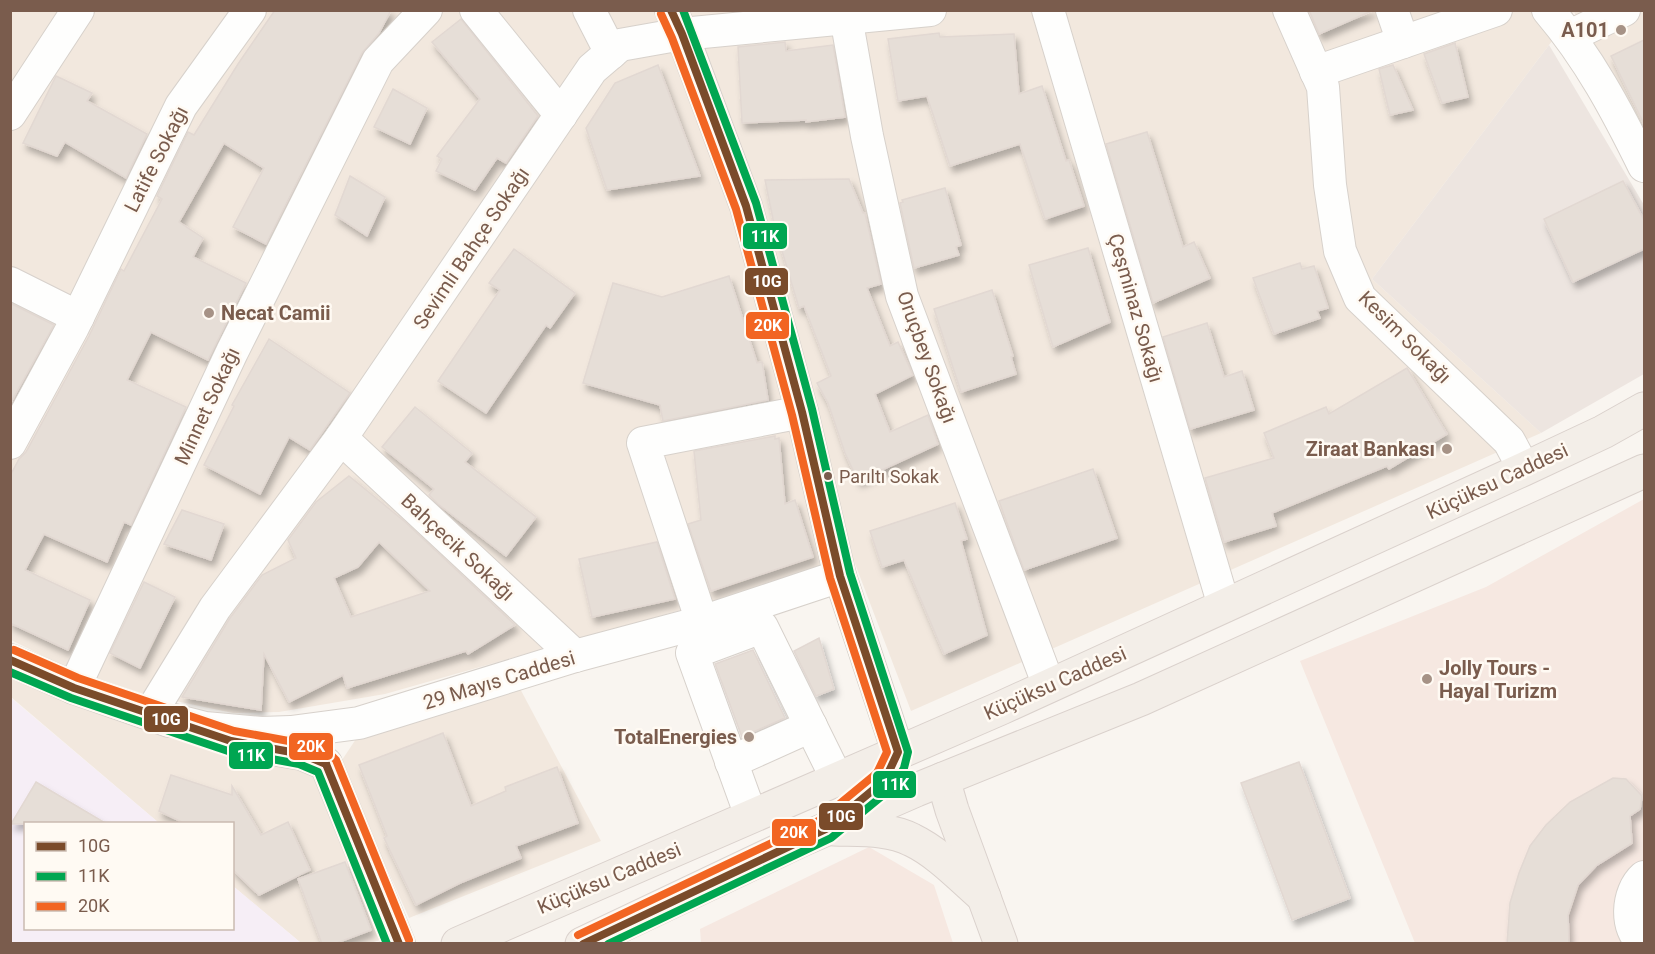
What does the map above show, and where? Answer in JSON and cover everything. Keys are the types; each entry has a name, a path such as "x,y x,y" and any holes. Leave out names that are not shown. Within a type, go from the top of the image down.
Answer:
{"main road":[{"name":"Küçüksu Caddesi","path":"458,944 1001,708 1524,469 1603,432 1644,409"},
{"path":"582,944 826,829 1141,699 1644,471"},
{"path":"1001,708 985,725 965,738 952,754 943,779 1001,944"},
{"path":"826,829 885,780 898,752"},
{"path":"826,829 875,830 910,839 937,856 984,897"}],"street":[{"path":"10,114 78,10"},
{"name":"Latife Sokağı","path":"10,443 78,316 181,106 250,10"},
{"name":"Minnet Sokağı","path":"74,688 232,352 378,61 426,10"},
{"path":"476,10 561,115"},
{"path":"589,10 611,53"},
{"name":"Sevimli Bahçe Sokağı","path":"150,714 215,608 341,438 592,69 620,45 677,22 846,17 930,10"},
{"name":"Çeşminaz Sokağı","path":"1048,10 1224,606"},
{"name":"Kesim Sokağı","path":"1289,10 1323,87 1330,185 1340,251 1360,298 1509,441 1524,469"},
{"path":"1392,10 1403,42"},
{"path":"1316,72 1496,10"},
{"path":"1548,10 1570,36 1610,98 1644,166"},
{"path":"1570,36 1624,10"},
{"name":"Oruçbey Sokağı","path":"846,17 867,136 902,296 1049,686"},
{"path":"677,22 746,206 802,412 840,576 898,752"},
{"path":"10,283 78,316"},
{"path":"702,622 643,443 802,412"},
{"name":"Bahçecik Sokağı","path":"341,438 575,656"},
{"name":"29 Mayıs Caddesi","path":"150,714 205,728 261,733 291,732 359,723 575,656 702,622 840,576"},
{"path":"750,816 692,653 762,627 837,779"},
{"name":"29 Mayıs Caddesi","path":"10,660 74,688 231,741 302,754 326,764"},
{"path":"359,723 338,736 329,751 326,764 399,944"},
{"path":"731,762 811,726"},
{"path":"1644,877 1638,882 1630,903 1631,924 1644,944"}],"shaded area":[{"path":"10,11 1644,11 1644,140 1574,12 1372,279 1541,433 911,711 854,561 385,694 279,712 233,713 104,686 11,640"},
{"path":"1549,45 1644,205 1644,374 1541,433 1372,279"},
{"path":"1644,499 1644,943 1415,943 1300,661 1486,587"},
{"path":"11,678 207,747 317,768 387,938 370,943 301,943 234,887 234,822 158,822 11,697"},
{"path":"517,683 601,841 409,918 340,763 362,730"},
{"path":"10,697 158,822 24,822 24,930 234,930 234,887 301,943 11,943"},
{"path":"869,847 934,885 953,943 701,943 700,929"}],"building":[{"path":"275,10 391,10 379,33 362,53 266,244 233,227 264,168 224,143 179,222 203,238 193,257 246,283 208,360 151,332 127,380 186,407 131,525 124,522 107,562 44,534 25,570 90,600 68,650 10,623 10,476 19,459 26,452 89,336 121,269 124,271 162,199 157,196 188,132 194,135"},
{"path":"1309,10 1374,10 1319,34"},
{"path":"461,19 538,116 506,163 497,158 475,190 436,171 442,159 437,156 480,99 432,42"},
{"path":"939,33 940,37 1014,34 1019,94 1042,86 1066,161 1069,160 1084,206 1045,219 1020,144 950,166 927,96 898,101 888,39"},
{"path":"1644,40 1644,124 1611,56"},
{"path":"785,42 786,51 833,45 845,117 806,122 806,120 742,123 738,47"},
{"path":"1455,43 1468,97 1442,103 1424,54"},
{"path":"658,65 700,176 607,190 586,128 615,83"},
{"path":"1393,65 1413,110 1390,115 1379,69"},
{"path":"56,76 92,93 87,101 147,134 126,178 65,142 57,156 23,143"},
{"path":"393,89 427,108 410,144 374,127"},
{"path":"1147,132 1183,247 1194,242 1210,278 1153,303 1106,144"},
{"path":"350,176 385,197 367,236 335,215"},
{"path":"849,179 863,213 865,213 881,284 867,288 890,346 898,342 913,375 875,394 890,432 928,415 938,444 858,481 845,453 828,403 817,383 831,376 804,306 799,308 774,224 765,180"},
{"path":"1623,181 1644,220 1644,249 1573,282 1544,219"},
{"path":"945,188 961,245 956,247 959,255 914,268 900,203 903,202 902,200"},
{"path":"1088,248 1110,322 1053,347 1029,265"},
{"path":"514,249 575,293 550,328 546,325 486,413 438,381 500,290 489,283"},
{"path":"1300,263 1302,269 1314,266 1328,308 1317,311 1320,318 1274,334 1253,278"},
{"path":"729,276 757,363 762,362 768,400 663,421 660,405 583,383 613,283 662,297"},
{"path":"992,290 1013,356 1011,357 1016,374 961,392 934,309"},
{"path":"10,303 54,325 10,404"},
{"path":"1207,323 1224,377 1242,371 1254,410 1190,429 1163,337"},
{"path":"269,339 350,393 310,450 289,437 260,494 204,465 234,406 232,405"},
{"path":"1407,368 1447,434 1389,469 1387,466 1272,513 1276,526 1224,542 1205,478 1274,458 1264,433 1326,407 1329,414"},
{"path":"415,407 472,453 465,462 536,517 506,556 438,504 429,495 434,489 382,447"},
{"path":"775,436 775,439 779,438 785,504 795,500 813,557 711,591 688,524 701,520 694,451"},
{"path":"1093,469 1117,538 1024,570 999,501"},
{"path":"349,476 404,521 515,625 468,654 466,651 347,688 343,675 289,702 264,654 261,710 182,697 230,618 262,575 296,558 288,540 316,502","holes":["379,542 430,591 351,617 334,578 358,567"]},
{"path":"955,503 967,539 961,541 987,635 944,654 904,560 882,567 870,531"},
{"path":"182,510 224,524 211,560 164,544"},
{"path":"657,542 675,599 592,617 579,559"},
{"path":"144,582 175,597 140,668 110,653"},
{"path":"819,638 834,689 816,696 794,651"},
{"path":"753,650 785,718 742,737 715,664"},
{"path":"443,733 471,806 506,791 505,787 557,767 578,823 516,846 521,858 460,883 416,905 384,838 387,836 359,765"},
{"path":"1299,762 1350,898 1292,920 1241,783"},
{"path":"171,775 232,795 232,786 261,835 288,822 310,870 259,895 234,871 234,822 182,822 159,811"},
{"path":"1613,778 1626,779 1642,796 1640,809 1630,816 1632,843 1597,865 1578,885 1568,915 1569,944 1507,944 1510,903 1530,846 1546,825 1570,802"},
{"path":"36,782 104,822 24,822 24,824 11,824"},
{"path":"345,862 371,930 334,944 322,944 298,879"}],"transit line":[{"name":"10G","path":"583,944 826,829 885,780 898,752 840,576 802,412 746,206 671,10"},
{"name":"11K","path":"608,944 831,838 893,787 904,768 908,752 850,573 812,409 756,203 683,10"},
{"name":"20K","path":"578,935 820,820 877,773 887,752 830,578 792,415 736,209 661,14"},
{"name":"20K","path":"14,650 78,678 234,731 305,744 331,755 336,760 409,940"},
{"name":"10G","path":"10,660 74,688 231,741 302,754 326,764"},
{"name":"11K","path":"10,672 71,698 228,751 299,764 318,772 387,944"},
{"name":"10G","path":"326,764 399,944"}],"place":[{"name":"A101","path":"1621,30"},
{"name":"Necat Camii","path":"209,313"},
{"name":"Ziraat Bankası","path":"1447,449"},
{"name":"Parıltı Sokak","path":"828,476"},
{"name":"Jolly Tours - Hayal Turizm","path":"1427,679"},
{"name":"TotalEnergies","path":"749,737"}]}
